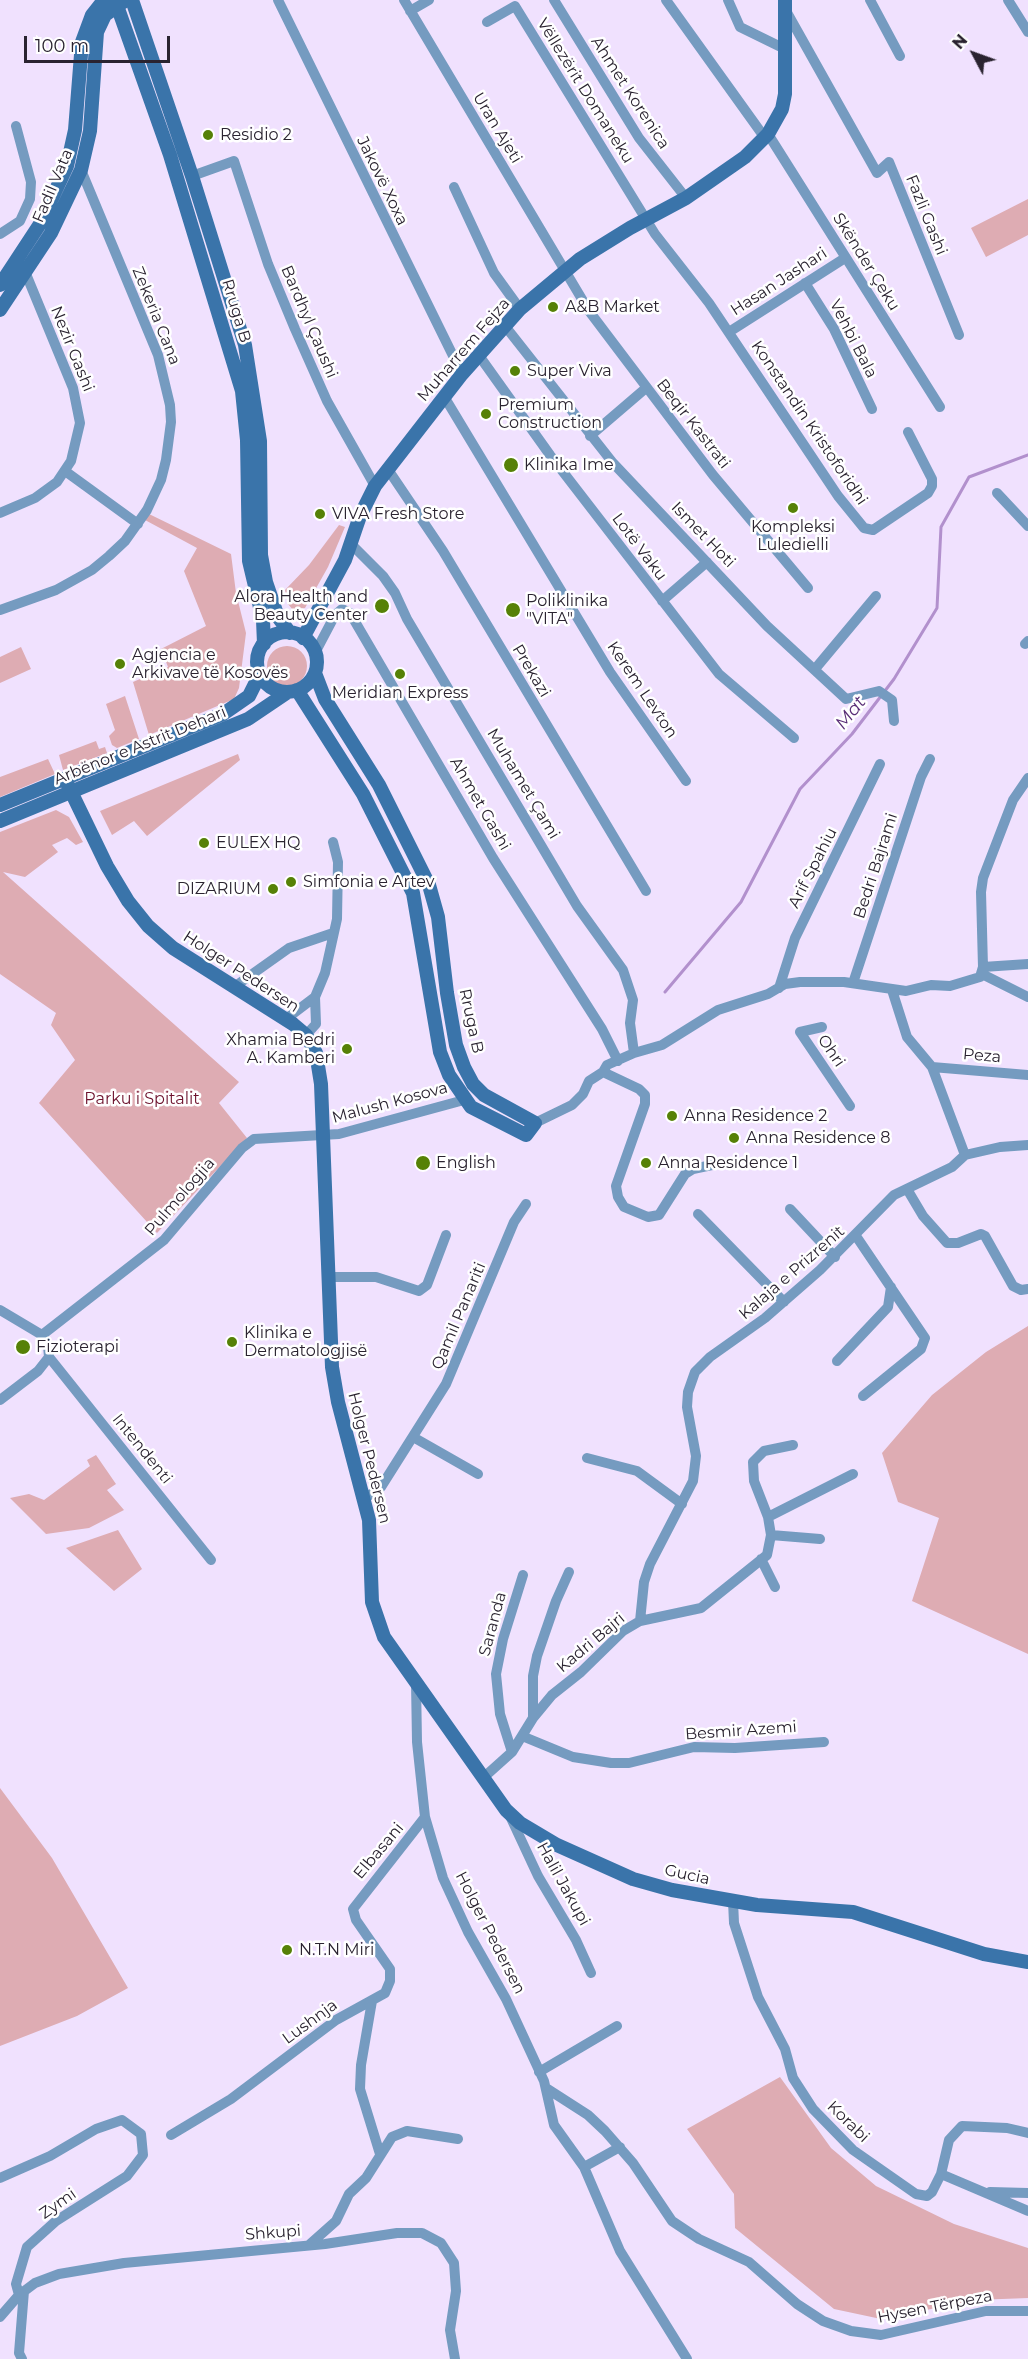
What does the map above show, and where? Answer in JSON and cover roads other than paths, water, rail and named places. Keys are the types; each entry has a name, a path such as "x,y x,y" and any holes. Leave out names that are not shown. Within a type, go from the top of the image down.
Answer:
{"main road":[{"path":"93,0 84,25 88,43 105,29 116,27 125,31"},
{"name":"Fadil Vata","path":"0,285 40,224 67,166 75,130 92,15 104,0"},
{"name":"Rruga B","path":"132,0 192,176 250,367 260,441 261,555 266,582 278,617 296,636"},
{"name":"Fadil Vata","path":"0,310 51,233 81,170 92,108 88,43 105,15 120,2"},
{"name":"Rruga B","path":"120,2 125,31 170,155 242,391 247,440 249,561 263,620 264,644"},
{"name":"Muharrem Fejza","path":"296,636 351,544 360,516 387,468 462,374 480,357 520,309 566,271 646,219 686,198 745,157 766,136 782,110 785,4"},
{"path":"276,635 296,636 315,652 315,673 307,685 292,691 272,688 260,674 258,657 264,644 276,635"},
{"name":"Rruga B","path":"315,673 325,699 379,785 429,885 438,916 456,1045 464,1067 473,1084 484,1095 535,1123"},
{"name":"Arbënor e Astrit Dehari","path":"0,805 233,709 249,696 260,674"},
{"path":"292,691 363,794 413,893 440,1052 449,1075 464,1100 471,1107 525,1135 535,1123"},
{"name":"Arbënor e Astrit Dehari","path":"0,821 260,714 292,691"},
{"name":"Holger Pedersen","path":"64,779 107,866 138,914 160,938 306,1035 320,1065 327,1277 335,1384 364,1499 372,1542 372,1602 377,1621 384,1636 416,1682"},
{"name":"Gucia","path":"416,1682 507,1810 533,1832 605,1869 672,1890 733,1901 854,1912 974,1951 1028,1962"}],"street":[{"name":"Jakovë Xoxa","path":"278,0 462,374"},
{"name":"Uran Ajeti","path":"404,0 566,271"},
{"path":"410,11 429,0"},
{"name":"Ahmet Korenica","path":"554,0 639,138 686,198"},
{"name":"Skënder Çeku","path":"666,0 766,136 940,407"},
{"path":"728,0 740,27 785,49"},
{"path":"870,0 900,56"},
{"path":"1008,0 1028,32"},
{"name":"Fazli Gashi","path":"785,4 877,173 889,162 959,335"},
{"name":"Vëllezërit Domaneku","path":"487,22 515,6 646,219"},
{"path":"0,234 20,221 30,199 31,182 16,126"},
{"name":"Bardhyl Çaushi","path":"192,176 234,161 268,264 295,329 327,401 375,486"},
{"name":"Zekeria Cana","path":"0,610 56,590 92,570 117,549 138,524 158,488 166,460 171,422 167,388 152,336 81,170"},
{"path":"454,187 494,273 520,309"},
{"name":"Konstandin Kristoforidhi","path":"646,219 729,332 838,496 864,528 873,530 928,493 932,486 932,479 908,432"},
{"name":"Hasan Jashari","path":"729,332 845,258"},
{"name":"Beqir Kastrati","path":"566,271 589,311 713,476 808,588"},
{"name":"Nezir Gashi","path":"0,513 46,491 65,471 78,435 78,400 26,274"},
{"name":"Vehbi Bala","path":"805,283 834,328 872,409"},
{"name":"Ismet Hoti","path":"505,326 590,436 767,626 846,699 879,691 892,700 894,721"},
{"name":"Lotë Vaku","path":"480,357 718,674 794,738"},
{"path":"590,436 646,388"},
{"name":"Kerem Levton","path":"445,398 610,672 686,782"},
{"name":"Prekazi","path":"387,468 443,552 646,891"},
{"path":"65,471 138,524"},
{"path":"997,493 1028,526"},
{"name":"Muhamet Çami","path":"351,544 383,576 395,593 406,619 577,906 623,970 633,1000 630,1023 634,1053"},
{"path":"662,602 707,562"},
{"path":"815,669 876,596"},
{"name":"Ahmet Gashi","path":"315,652 335,615 342,609 350,613 494,858 602,1029 618,1061"},
{"name":"Bedri Bajrami","path":"854,983 921,777 930,759"},
{"name":"Arif Spahiu","path":"779,987 795,938 880,764"},
{"path":"983,971 981,892 983,878 1013,800 1028,778"},
{"path":"306,1035 316,1024 315,997 325,973 338,919 339,873 333,842"},
{"path":"234,987 289,948 333,933"},
{"path":"535,1123 572,1105 583,1094 589,1080 603,1072 607,1065 634,1053 662,1046 718,1010 792,982 854,983 906,992 930,985 950,986 977,978 983,971 1028,964"},
{"path":"983,971 1028,997"},
{"path":"892,990 907,1037 932,1068 965,1155"},
{"path":"286,1020 315,997"},
{"name":"Ohri","path":"822,1028 800,1032 850,1106"},
{"name":"Peza","path":"932,1068 1028,1075"},
{"path":"603,1072 639,1089 645,1095 645,1104 616,1186 618,1197 624,1207 648,1217 658,1215 685,1174 693,1169 712,1165"},
{"name":"Malush Kosova","path":"323,1136 339,1134 464,1100"},
{"name":"Pulmologjia","path":"42,1335 164,1240 248,1143 264,1137 323,1136"},
{"name":"Kalaja e Prizrenit","path":"640,1621 644,1582 650,1564 682,1504 695,1469 694,1441 687,1407 688,1392 695,1372 710,1357 746,1333 784,1302 835,1257 885,1201 952,1167 965,1155 1000,1146 1028,1145"},
{"path":"907,1189 923,1216 947,1243 958,1243 981,1234 988,1239 1012,1286 1021,1290 1028,1288"},
{"name":"Qamil Panariti","path":"364,1499 381,1487 446,1384 514,1222 526,1204"},
{"path":"789,1209 835,1257"},
{"path":"698,1214 784,1302"},
{"path":"327,1277 376,1277 419,1291 427,1285 446,1236"},
{"path":"856,1236 923,1333 925,1344 863,1396"},
{"path":"837,1361 888,1307 891,1287"},
{"path":"0,1310 42,1335 48,1346 49,1357 38,1371 0,1400"},
{"name":"Intendenti","path":"49,1357 211,1560"},
{"path":"413,1437 478,1474"},
{"path":"793,1445 764,1451 753,1462 754,1480 768,1517 771,1535 820,1539"},
{"path":"587,1458 637,1471 682,1504"},
{"path":"768,1517 853,1474"},
{"name":"Kadri Bajri","path":"483,1778 512,1752 533,1718 552,1695 581,1672 623,1631 640,1621 701,1608 761,1559 770,1549 771,1535"},
{"path":"761,1559 775,1587"},
{"name":"Kadri Bajri","path":"533,1718 533,1676 537,1656 555,1601 569,1572"},
{"name":"Saranda","path":"512,1752 500,1714 496,1674 503,1639 523,1575"},
{"name":"Holger Pedersen","path":"416,1682 417,1742 425,1817 443,1878 468,1932 506,1999 539,2072 546,2088 554,2125 584,2167 620,2251 687,2359"},
{"name":"Besmir Azemi","path":"522,1736 573,1757 611,1763 629,1763 694,1747 735,1748 824,1742"},
{"name":"Halil Jakupi","path":"507,1810 538,1876 576,1940 591,1973"},
{"name":"Elbasani","path":"355,1904 425,1817"},
{"name":"Korabi","path":"733,1901 734,1923 758,1997 780,2038 793,2078 805,2098 846,2144 916,2194 927,2196 932,2192 941,2174 949,2140 962,2126 1007,2128 1028,2133"},
{"name":"Lushnja","path":"171,2135 231,2098 336,2020 385,1993 390,1981 390,1969 356,1920 355,1904"},
{"path":"372,2001 361,2065 360,2089 380,2154"},
{"path":"539,2072 616,2026"},
{"name":"Hysen Tërpeza","path":"546,2088 588,2115 620,2147 672,2221 699,2239 749,2262 810,2314 836,2327 881,2335 986,2311 1028,2311"},
{"name":"Zymi","path":"0,2178 50,2156 96,2129 122,2120 141,2134 143,2155 127,2176 56,2221 27,2247 16,2284 22,2293 24,2322 19,2354 22,2359"},
{"path":"309,2246 336,2221 349,2194 366,2178 392,2137 408,2131 458,2139"},
{"path":"584,2167 620,2147"},
{"path":"941,2174 1028,2211"},
{"path":"983,2192 1028,2193"},
{"name":"Shkupi","path":"0,2317 22,2293 35,2283 59,2274 124,2263 309,2246 410,2232 432,2236 441,2243 454,2263 456,2277 450,2330 455,2359"}],"waterway":[{"name":"Mat","path":"665,992 741,902 800,789 852,734 894,679 937,608 941,527 969,477 1028,455"}],"place":[{"name":"Residio 2","path":"208,135"},
{"name":"A&B Market","path":"553,307"},
{"name":"Super Viva","path":"515,371"},
{"name":"Premium Construction","path":"486,414"},
{"name":"Klinika Ime","path":"511,465"},
{"name":"Kompleksi Luledielli","path":"793,508"},
{"name":"VIVA Fresh Store","path":"320,514"},
{"name":"Alora Health and Beauty Center","path":"382,606"},
{"name":"Poliklinika \"VITA\"","path":"513,610"},
{"name":"Agjencia e Arkivave të Kosovës","path":"120,664"},
{"name":"Meridian Express","path":"400,674"},
{"name":"EULEX HQ","path":"204,843"},
{"name":"Simfonia e Artev","path":"291,882"},
{"name":"DIZARIUM","path":"273,889"},
{"name":"Xhamia Bedri A. Kamberi","path":"347,1049"},
{"name":"Anna Residence 2","path":"672,1116"},
{"name":"Anna Residence 8","path":"734,1138"},
{"name":"English","path":"423,1163"},
{"name":"Anna Residence 1","path":"646,1163"},
{"name":"Klinika e Dermatologjisë","path":"232,1342"},
{"name":"Fizioterapi","path":"23,1347"},
{"name":"N.T.N Miri","path":"287,1950"}],"park label":[{"name":"Parku i Spitalit","path":"142,1099"}]}
